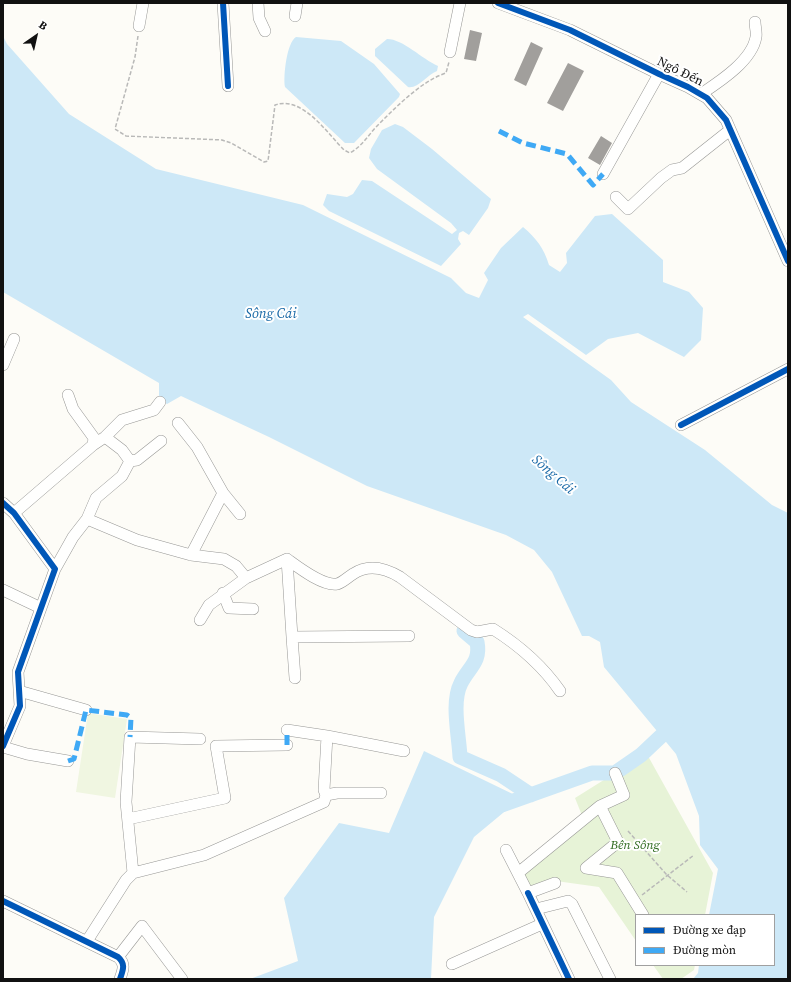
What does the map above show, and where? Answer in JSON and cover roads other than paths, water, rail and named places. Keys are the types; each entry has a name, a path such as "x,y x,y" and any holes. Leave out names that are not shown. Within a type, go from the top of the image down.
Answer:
{"street":[{"path":"139,26 143,3"},
{"path":"224,3 228,86"},
{"path":"258,3 259,18 265,31"},
{"path":"295,16 297,3"},
{"path":"450,52 455,20 460,3"},
{"name":"Ngô Đến","path":"498,3 570,30 659,74 671,78 701,94 718,109 730,130 788,261"},
{"path":"701,94 735,70 753,48 756,37 755,22"},
{"path":"603,174 659,74"},
{"path":"616,197 628,208 661,178 672,170 682,168 730,130"},
{"path":"3,366 14,339"},
{"path":"681,425 788,369"},
{"path":"68,395 73,409 94,438 93,446"},
{"path":"14,514 105,437 122,420 154,410 160,402"},
{"path":"178,423 197,447 223,494 240,514"},
{"path":"105,437 122,450 130,461"},
{"path":"130,461 137,460 161,441"},
{"path":"68,761 27,754 3,746 20,706 18,672 56,569 73,537 87,519 96,498 122,476 130,461"},
{"path":"192,556 223,494"},
{"path":"3,503 14,514 56,569"},
{"path":"87,519 137,540 192,556 224,559 236,566 246,578"},
{"path":"200,620 209,605 223,593 246,578 287,559"},
{"path":"287,559 295,678"},
{"path":"287,559 309,574 330,583 337,584 362,569 372,568 388,570 400,576 471,630 477,632 493,629 508,638 542,667 560,691"},
{"path":"3,590 41,608"},
{"path":"223,593 229,608 253,609"},
{"path":"292,637 410,636"},
{"path":"19,691 86,710"},
{"path":"287,730 404,751"},
{"path":"87,942 126,880 133,873 204,856 324,802 326,795 324,790 327,736"},
{"path":"133,873 126,802 130,737 200,740"},
{"path":"128,819 225,798 216,746 287,745"},
{"path":"518,873 600,806 624,795 615,772"},
{"path":"326,795 337,793 382,793"},
{"path":"600,806 618,842 586,868 617,873 642,914"},
{"path":"506,850 542,924 561,958 569,979"},
{"path":"528,893 555,883"},
{"path":"3,901 118,957 124,966 120,979"},
{"path":"536,909 568,901 572,904 610,979"},
{"path":"452,964 542,924"},
{"path":"118,957 142,926 182,979"}],"water":[{"name":"Sông Cái","path":"3,36 7,44 69,114 156,169 303,205 451,278 466,293 479,298 488,280 484,273 501,248 523,227 539,244 545,253 549,265 560,272 567,263 566,253 595,216 612,214 663,260 663,282 689,292 703,308 701,340 684,357 638,333 608,339 586,355 528,314 523,317 611,380 631,402 705,450 772,505 788,513 788,979 693,979 698,973 699,966 775,966 775,914 709,914 718,869 700,845 699,816 676,754 604,667 600,642 589,636 582,636 552,572 534,550 506,535 367,486 269,437 181,396 167,404 159,399 159,383 3,292"},
{"path":"296,37 341,41 374,64 400,94 399,97 354,143 345,143 285,87 285,68 288,52 290,45"},
{"path":"387,39 399,42 438,66 437,71 419,84 408,87 375,56 375,49"},
{"path":"395,124 403,127 432,149 491,199 488,208 469,235 463,231 459,233 458,239 461,244 441,266 329,211 323,205 327,194 347,197 353,194 362,180 372,181 452,234 457,230 451,223 377,169 369,158 371,149 382,130"},
{"path":"424,751 521,798 474,837 434,917 431,979 250,979 298,961 284,898 339,823 389,833"}],"waterway":[{"path":"464,631 477,642 478,649 476,660 464,677 456,699 456,719 460,757 501,775 531,795"},
{"path":"502,805 592,773 615,773 641,755 676,722"}],"park label":[{"name":"Bên Sông","path":"635,846"}]}
